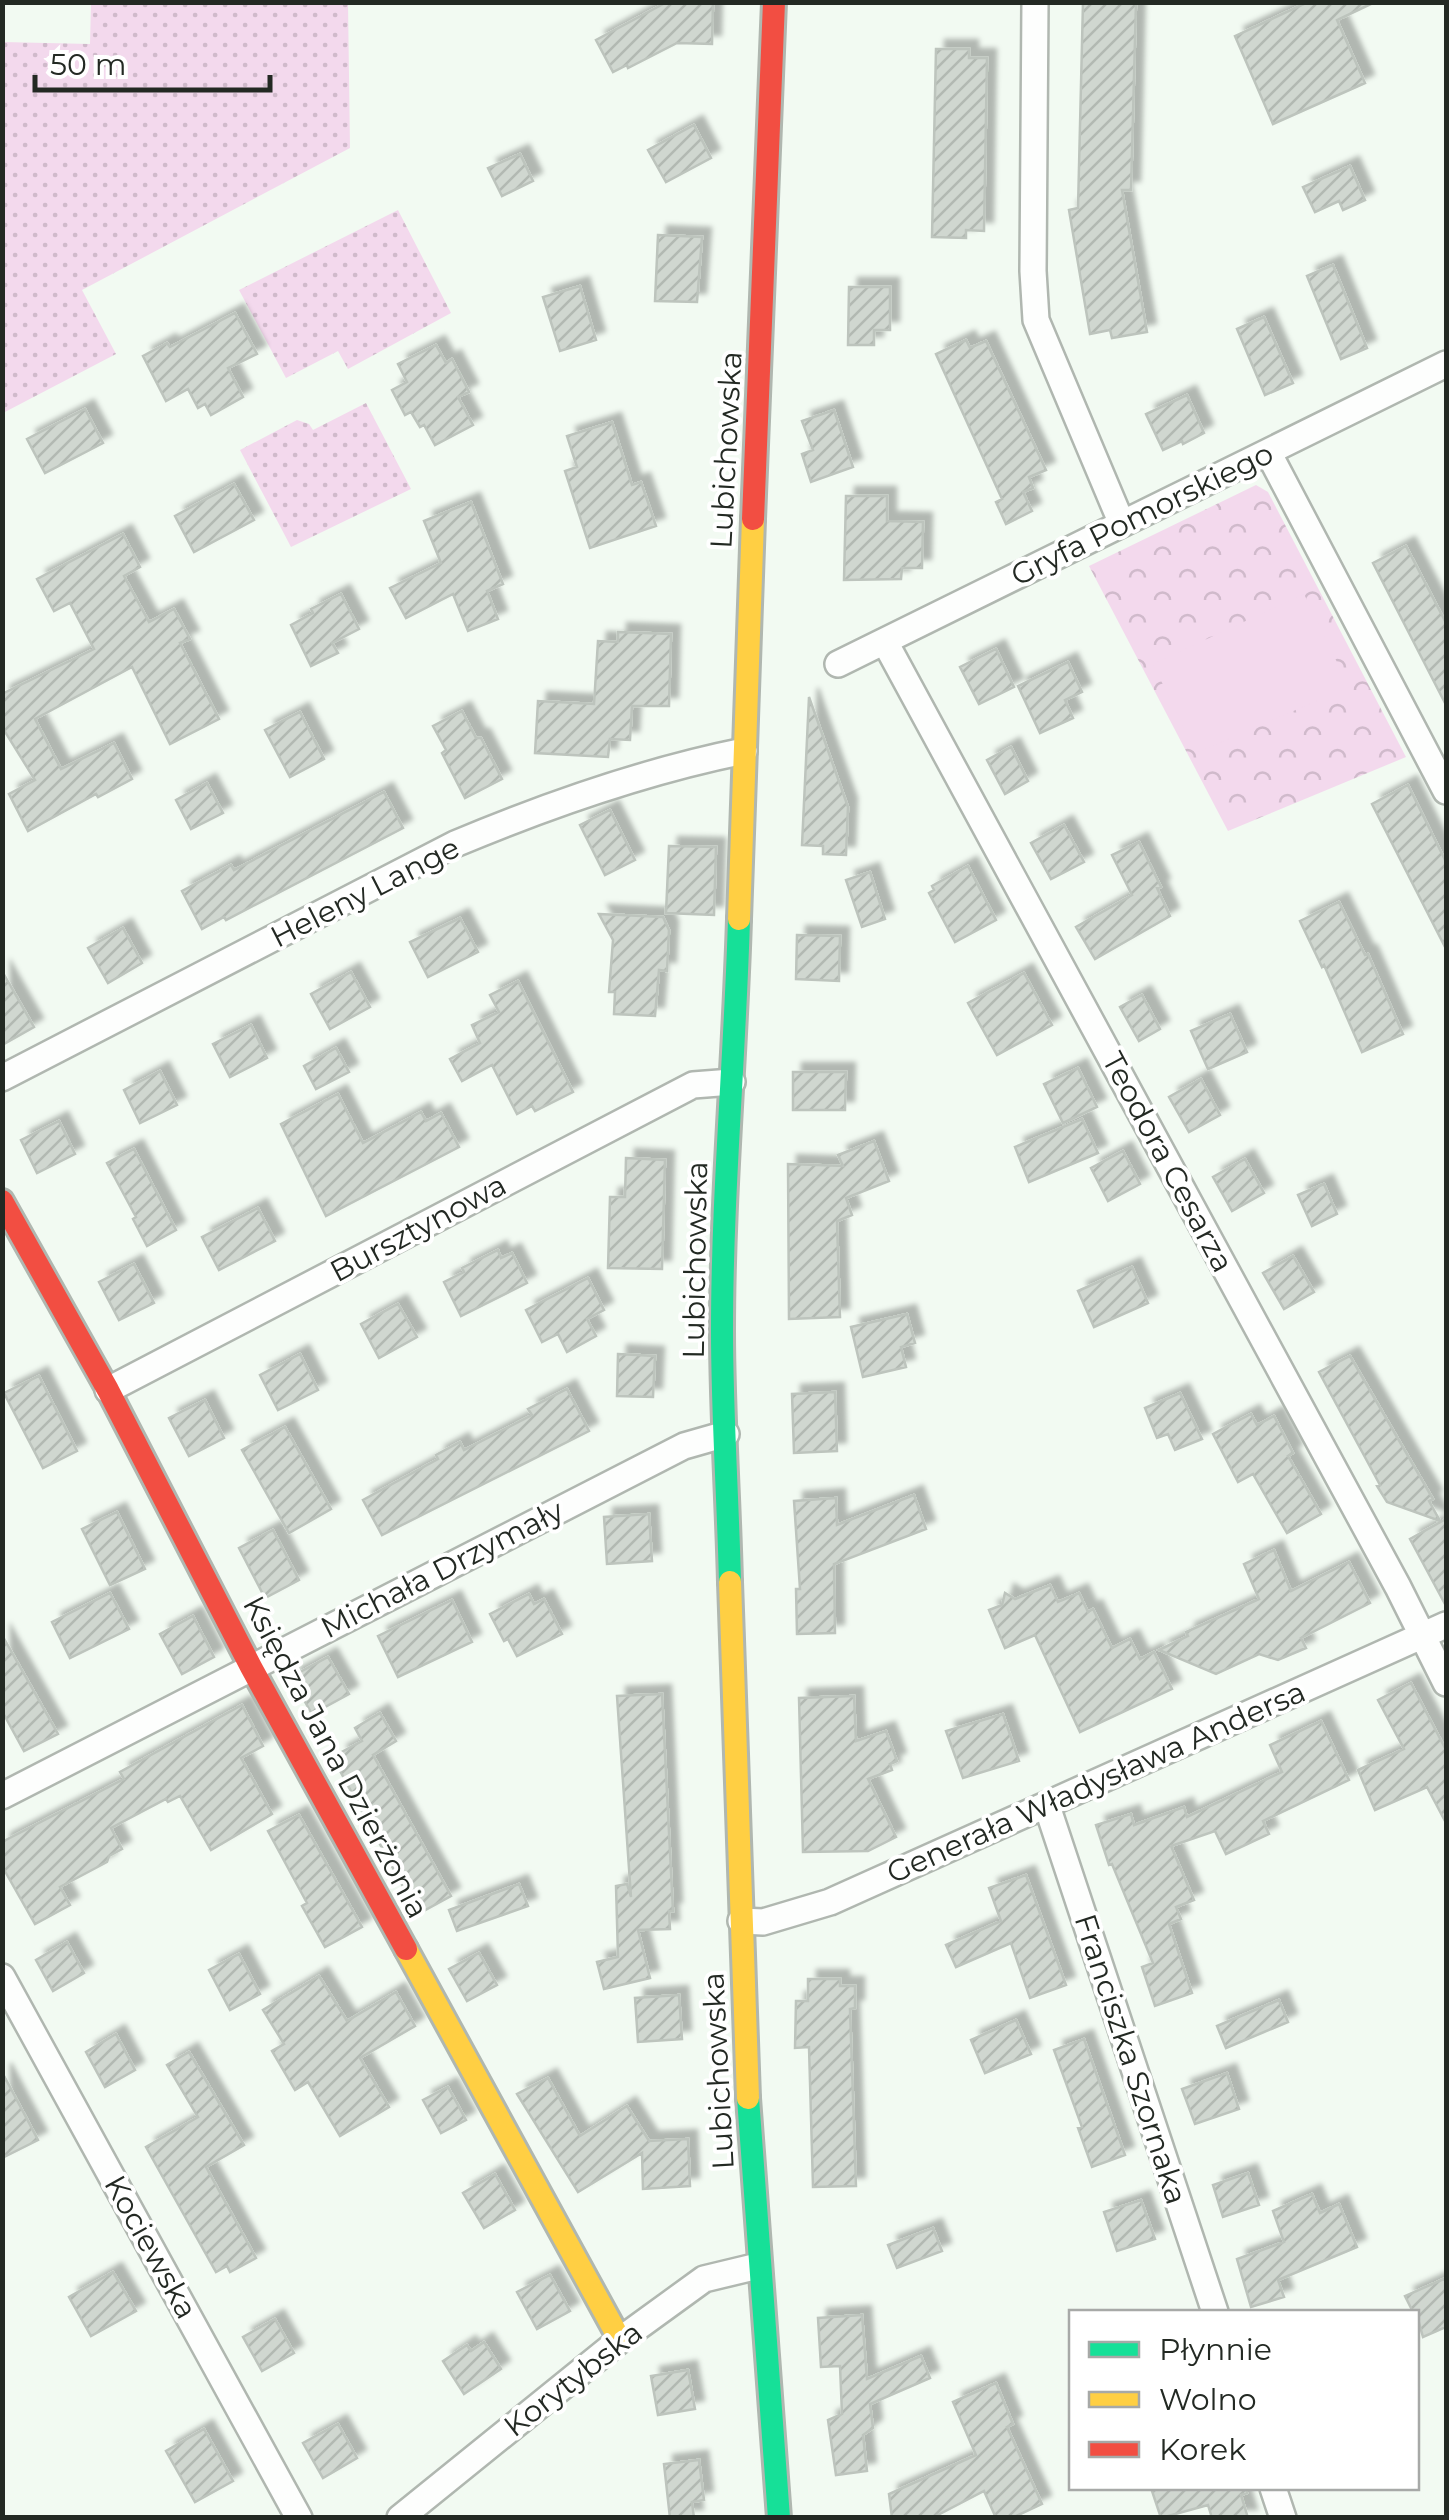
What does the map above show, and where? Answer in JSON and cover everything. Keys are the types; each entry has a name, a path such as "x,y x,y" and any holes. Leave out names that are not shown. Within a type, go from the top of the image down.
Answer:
{"street":[{"name":"Lubichowska","path":"774,2 732,1082 727,1125 722,1332 741,1921 758,2266 779,2518"},
{"path":"1035,2 1036,320 1122,524"},
{"name":"Gryfa Pomorskiego","path":"838,664 1446,364"},
{"path":"1268,452 1446,791"},
{"name":"Teodora Cesarza","path":"886,642 1446,1684"},
{"name":"Heleny Lange","path":"2,1078 454,844 680,764 744,750"},
{"name":"Bursztynowa","path":"108,1390 693,1084 732,1082"},
{"name":"Księdza Jana Dzierżonia","path":"2,1201 108,1390 251,1667 620,2340"},
{"name":"Michała Drzymały","path":"2,1796 684,1446 726,1434"},
{"name":"Generała Władysława Andersa","path":"741,1921 763,1922 830,1902 1446,1625"},
{"name":"Franciszka Szornaka","path":"1047,1806 1215,2310"},
{"name":"Kociewska","path":"2,1976 299,2518"},
{"name":"Korytybska","path":"400,2518 620,2340 704,2279 758,2266"},
{"path":"1275,2490 1284,2518"}],"green space":[{"path":"91,3 348,3 350,148 82,290 116,354 3,413 3,42 90,44"},
{"path":"398,210 451,313 348,369 338,351 286,378 239,290"},
{"path":"366,403 411,489 291,547 240,450 297,420 313,430"},
{"path":"1256,485 1268,492 1406,757 1228,831 1089,566"},
{"path":"1304,594 1349,687 1196,753 1153,664"}],"building":[{"path":"667,2 713,2 712,44 677,43 613,72 596,40"},
{"path":"1083,2 1136,2 1131,190 1122,190 1147,332 1112,338 1110,330 1090,334 1069,210 1078,208"},
{"path":"1308,2 1375,2 1337,20 1365,83 1273,124 1235,36"},
{"path":"936,49 969,49 969,58 987,58 984,231 966,230 966,238 932,237"},
{"path":"694,125 711,158 666,182 648,150"},
{"path":"520,154 533,181 502,196 488,168"},
{"path":"1350,166 1365,200 1343,210 1339,201 1315,212 1303,187"},
{"path":"658,235 702,237 697,302 655,301"},
{"path":"1333,265 1367,348 1341,359 1307,276"},
{"path":"580,286 596,340 560,351 543,297"},
{"path":"849,287 890,287 890,330 874,330 874,345 848,345"},
{"path":"235,313 257,354 228,368 243,397 211,415 205,404 198,408 188,389 166,401 143,356 167,343 170,347"},
{"path":"1264,317 1293,383 1265,395 1237,329"},
{"path":"966,340 970,348 986,341 1046,470 1029,477 1033,488 1023,492 1032,511 1006,524 996,502 1002,499 936,354"},
{"path":"436,345 446,363 452,359 469,392 458,397 473,425 435,445 411,412 405,415 392,390 407,382 398,364"},
{"path":"1187,395 1204,433 1163,450 1146,414"},
{"path":"85,409 103,443 45,473 27,439"},
{"path":"834,410 853,467 811,482 802,454 813,450 802,421"},
{"path":"612,422 632,485 641,482 656,526 590,548 565,471 577,467 567,436"},
{"path":"234,484 254,520 194,552 175,516"},
{"path":"846,496 887,496 887,521 923,522 922,568 902,568 901,579 844,580"},
{"path":"471,502 503,584 487,591 498,619 468,631 453,594 406,618 390,588 441,563 424,521"},
{"path":"123,534 140,567 124,576 149,622 174,609 190,639 180,643 219,719 170,744 132,667 35,719 61,769 114,743 132,779 28,831 9,794 35,780 2,727 2,694 94,649 70,603 54,611 37,579"},
{"path":"1406,546 1446,623 1446,705 1373,563"},
{"path":"341,594 359,629 332,643 338,653 311,666 291,625 313,613 311,609"},
{"path":"618,632 671,634 669,706 632,706 630,740 610,739 608,757 535,753 538,701 594,704 598,641 618,642"},
{"path":"996,649 1014,687 979,704 960,667"},
{"path":"1068,662 1082,692 1065,700 1073,718 1040,733 1018,686"},
{"path":"809,697 848,807 846,855 823,854 823,846 802,845"},
{"path":"462,711 502,779 465,798 433,726"},
{"path":"300,712 324,759 290,777 265,730"},
{"path":"1011,747 1028,781 1005,794 987,760"},
{"path":"207,783 223,813 191,829 176,800"},
{"path":"1408,785 1446,862 1446,949 1372,804"},
{"path":"384,792 403,828 202,929 182,891 231,865 234,870"},
{"path":"610,810 635,860 605,875 580,825"},
{"path":"1064,825 1084,862 1051,879 1031,843"},
{"path":"1139,842 1170,916 1095,959 1076,927 1132,895 1112,855"},
{"path":"669,846 716,847 714,915 666,913"},
{"path":"968,866 996,920 955,942 929,893 934,890 932,886"},
{"path":"870,872 885,919 862,927 846,880"},
{"path":"1339,902 1365,955 1368,954 1403,1034 1362,1052 1300,921"},
{"path":"599,914 663,917 669,930 667,971 659,970 655,1016 614,1014 615,992 609,992 613,940"},
{"path":"460,918 478,952 428,977 410,942"},
{"path":"123,928 142,963 108,983 88,948"},
{"path":"797,935 840,936 839,981 796,979"},
{"path":"2,971 34,1027 2,1045"},
{"path":"351,972 370,1007 330,1029 311,994"},
{"path":"1024,973 1052,1025 997,1055 968,1003"},
{"path":"518,981 573,1092 535,1111 532,1106 517,1114 492,1065 462,1081 450,1059 480,1043 472,1025 499,1012 490,995"},
{"path":"1142,995 1160,1029 1139,1041 1120,1007"},
{"path":"1230,1014 1247,1052 1208,1069 1191,1031"},
{"path":"251,1025 267,1058 230,1077 213,1044"},
{"path":"336,1048 349,1072 316,1089 304,1066"},
{"path":"1078,1068 1097,1107 1063,1123 1044,1084"},
{"path":"160,1071 177,1105 140,1123 124,1090"},
{"path":"793,1072 846,1072 845,1110 793,1110"},
{"path":"1201,1079 1220,1115 1189,1132 1169,1097"},
{"path":"338,1094 363,1143 421,1112 426,1121 441,1113 459,1147 326,1216 281,1124"},
{"path":"1082,1119 1098,1153 1029,1182 1015,1147"},
{"path":"59,1121 75,1154 37,1173 21,1140"},
{"path":"874,1141 889,1181 846,1198 852,1215 837,1221 840,1317 789,1319 788,1164 843,1166 838,1155"},
{"path":"134,1149 176,1230 147,1246 107,1163"},
{"path":"1123,1151 1140,1184 1108,1201 1091,1168"},
{"path":"626,1158 665,1160 662,1269 608,1268 610,1197 625,1197"},
{"path":"1245,1159 1264,1193 1232,1211 1213,1177"},
{"path":"1324,1184 1337,1214 1312,1226 1298,1195"},
{"path":"258,1208 275,1241 219,1270 202,1237"},
{"path":"498,1250 501,1258 512,1253 527,1283 461,1316 444,1282"},
{"path":"1293,1256 1314,1292 1284,1309 1263,1273"},
{"path":"134,1264 154,1303 119,1320 99,1282"},
{"path":"1132,1267 1148,1303 1094,1327 1078,1291"},
{"path":"588,1278 604,1310 587,1319 596,1336 567,1352 558,1334 542,1342 526,1310"},
{"path":"398,1304 417,1337 379,1358 361,1324"},
{"path":"907,1314 915,1343 901,1347 906,1367 863,1377 851,1327"},
{"path":"300,1354 318,1390 278,1410 260,1375"},
{"path":"618,1354 655,1356 653,1397 617,1396"},
{"path":"1350,1356 1433,1499 1429,1501 1440,1521 1387,1502 1377,1486 1380,1485 1319,1372"},
{"path":"39,1376 77,1451 43,1468 4,1393"},
{"path":"567,1389 589,1431 382,1535 363,1500 438,1459 436,1455 460,1442 464,1450 532,1415 528,1409"},
{"path":"835,1392 837,1451 794,1453 792,1394"},
{"path":"1180,1393 1202,1439 1175,1450 1168,1434 1157,1438 1145,1408"},
{"path":"205,1400 224,1438 189,1456 169,1418"},
{"path":"1251,1414 1257,1425 1274,1416 1293,1453 1288,1456 1321,1514 1287,1533 1253,1474 1238,1482 1213,1434"},
{"path":"285,1427 331,1509 289,1533 242,1450"},
{"path":"914,1495 926,1529 834,1564 835,1633 797,1634 796,1589 800,1589 794,1501 836,1498 837,1525"},
{"path":"117,1512 145,1569 110,1585 82,1529"},
{"path":"649,1514 652,1561 607,1564 604,1517"},
{"path":"1446,1519 1446,1606 1410,1539"},
{"path":"273,1530 299,1580 265,1598 239,1548"},
{"path":"1274,1550 1291,1591 1349,1562 1370,1603 1301,1638 1306,1648 1278,1660 1259,1654 1216,1674 1159,1650 1188,1636 1186,1632 1259,1599 1244,1564"},
{"path":"1050,1585 1058,1602 1079,1593 1088,1612 1093,1609 1112,1648 1130,1639 1140,1659 1154,1652 1172,1689 1080,1732 1035,1635 1005,1648 989,1610 1002,1605 1005,1593 1015,1599"},
{"path":"110,1593 129,1629 70,1658 52,1622"},
{"path":"529,1594 534,1604 544,1599 562,1634 517,1656 490,1614"},
{"path":"452,1600 472,1642 398,1677 378,1636"},
{"path":"193,1616 214,1657 182,1674 160,1634"},
{"path":"2,1635 58,1734 24,1751 2,1711"},
{"path":"328,1657 349,1694 312,1714 291,1677"},
{"path":"1411,1683 1446,1750 1446,1823 1427,1787 1375,1810 1358,1770 1404,1749 1378,1700"},
{"path":"662,1694 673,1911 669,1911 670,1929 638,1930 650,1978 604,1989 597,1962 618,1957 616,1886 627,1884 631,1897 617,1696"},
{"path":"854,1696 856,1741 886,1731 897,1761 890,1764 892,1770 868,1779 896,1837 868,1851 803,1852 799,1698"},
{"path":"242,1705 263,1746 241,1758 272,1814 211,1850 180,1796 168,1802 166,1799 111,1828 122,1849 109,1856 107,1862 60,1887 70,1905 35,1924 2,1866 2,1842 124,1779 120,1772"},
{"path":"380,1713 396,1741 373,1755 451,1896 418,1914 339,1769 345,1766 338,1754 362,1741 355,1728"},
{"path":"1003,1714 1019,1761 963,1778 946,1731"},
{"path":"1321,1721 1349,1780 1263,1821 1269,1834 1226,1854 1215,1831 1171,1846 1194,1900 1176,1907 1181,1919 1169,1924 1192,1993 1155,2006 1142,1967 1153,1963 1112,1864 1109,1865 1096,1825 1131,1814 1134,1825 1184,1807 1187,1817 1282,1772 1270,1745"},
{"path":"299,1815 362,1927 325,1947 302,1906 307,1903 268,1831"},
{"path":"1026,1875 1066,1985 1030,1998 1011,1943 956,1967 946,1945 1001,1921 989,1888"},
{"path":"519,1884 528,1906 457,1931 449,1910"},
{"path":"67,1942 84,1973 53,1991 36,1960"},
{"path":"479,1953 497,1985 467,2001 449,1969"},
{"path":"239,1954 260,1994 230,2010 209,1970"},
{"path":"319,1976 347,2021 396,1992 415,2026 360,2058 389,2107 340,2136 308,2082 295,2090 272,2051 284,2044 263,2010"},
{"path":"808,1979 840,1979 840,1986 855,1986 855,2008 850,2009 856,2186 813,2187 809,2047 795,2048 796,2001 808,2001"},
{"path":"679,1995 682,2039 638,2042 635,1998"},
{"path":"1279,2000 1288,2022 1226,2048 1217,2026"},
{"path":"1016,2020 1031,2054 985,2073 971,2040"},
{"path":"116,2034 135,2070 105,2087 86,2052"},
{"path":"1084,2039 1125,2155 1092,2167 1054,2050"},
{"path":"189,2052 244,2145 206,2167 256,2258 230,2272 227,2266 216,2272 146,2147 198,2117 167,2065"},
{"path":"2,2072 38,2140 2,2158"},
{"path":"1227,2073 1239,2109 1195,2124 1182,2089"},
{"path":"548,2078 580,2136 627,2106 649,2141 688,2139 690,2186 643,2189 642,2153 578,2192 517,2094"},
{"path":"448,2087 466,2120 441,2133 423,2100"},
{"path":"1248,2173 1259,2205 1223,2217 1213,2185"},
{"path":"495,2174 515,2210 484,2228 463,2193"},
{"path":"1312,2194 1320,2213 1339,2204 1357,2247 1278,2280 1284,2297 1251,2307 1237,2259 1284,2242 1273,2211"},
{"path":"1141,2200 1155,2239 1117,2251 1104,2212"},
{"path":"933,2228 942,2251 897,2268 888,2245"},
{"path":"113,2272 136,2311 91,2336 69,2297"},
{"path":"550,2275 570,2311 537,2329 517,2292"},
{"path":"1446,2278 1446,2327 1423,2337 1419,2310 1412,2310 1405,2296"},
{"path":"862,2315 867,2379 921,2356 930,2378 870,2404 873,2428 863,2435 867,2471 836,2475 828,2420 842,2414 840,2366 821,2367 818,2318"},
{"path":"275,2319 294,2353 262,2371 243,2337"},
{"path":"484,2342 501,2369 464,2394 443,2361 467,2345 471,2351"},
{"path":"688,2370 695,2409 658,2415 651,2376"},
{"path":"996,2383 1013,2424 1007,2427 1042,2504 1012,2518 996,2518 984,2491 932,2518 892,2518 889,2494 976,2455 953,2402"},
{"path":"338,2424 357,2458 323,2478 303,2443"},
{"path":"204,2429 233,2481 195,2502 166,2451"},
{"path":"699,2460 704,2500 692,2502 694,2518 670,2518 664,2464"},
{"path":"1152,2490 1246,2490 1241,2495 1248,2518 1212,2518 1208,2505 1161,2518"}],"traffic: fast":[{"path":"730,1582 723,1279 739,919"},
{"path":"748,2098 779,2518"}],"traffic: slow":[{"path":"739,919 753,519"},
{"path":"730,1582 748,2098"},
{"path":"406,1949 620,2340"}],"traffic: jam":[{"path":"753,519 774,2"},
{"path":"2,1201 108,1390 251,1667 406,1949"}]}
